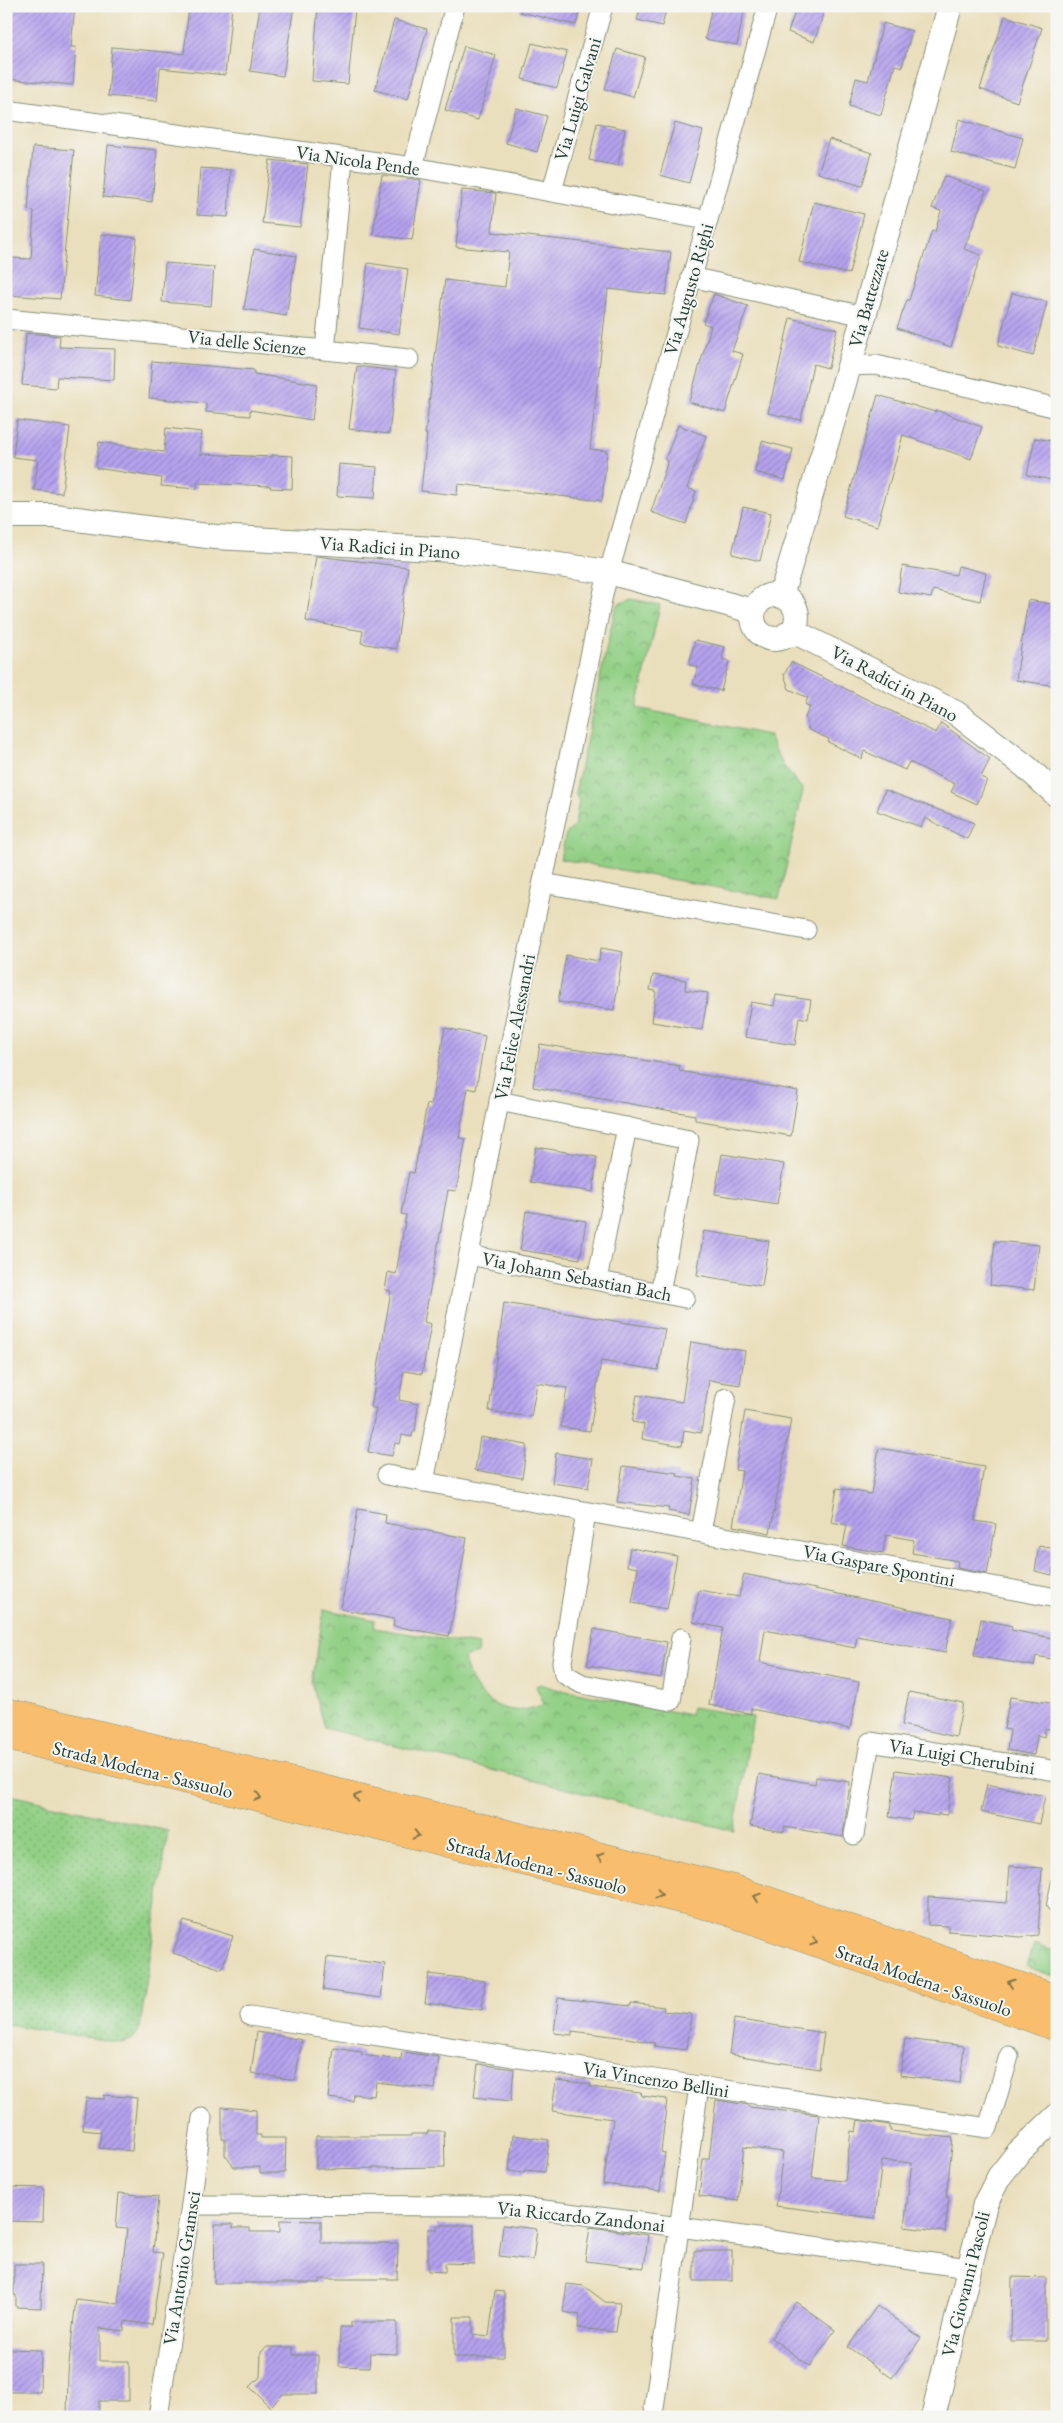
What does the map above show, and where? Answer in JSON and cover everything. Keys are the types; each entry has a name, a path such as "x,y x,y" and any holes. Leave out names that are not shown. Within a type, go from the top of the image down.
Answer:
{"highway":[{"name":"Strada Modena - Sassuolo","path":"6,1712 730,1888 1057,2000"},
{"name":"Strada Modena - Sassuolo","path":"6,1736 721,1909 1057,2027"}],"street":[{"path":"413,167 455,6"},
{"name":"Via Luigi Galvani","path":"552,191 603,6"},
{"name":"Via Augusto Righi","path":"608,572 768,6"},
{"name":"Via Battezzate","path":"782,594 864,316 950,6"},
{"name":"Via Nicola Pende","path":"6,110 413,167 707,220"},
{"name":"Via delle Scienze","path":"6,318 324,350 343,158"},
{"path":"691,277 864,316"},
{"path":"324,350 409,359"},
{"path":"849,366 876,365 1057,408"},
{"name":"Via Radici in Piano","path":"6,529 18,516 54,516 215,537 453,550 608,572 752,610 755,626 766,637 776,638 794,631 956,713 1025,766 1057,795"},
{"name":"Via Felice Alessandri","path":"424,1482 543,883 608,572"},
{"path":"752,610 764,598 782,594 795,610 794,631"},
{"path":"543,883 806,930"},
{"path":"499,1101 689,1140 660,1292"},
{"path":"597,1280 627,1127"},
{"name":"Via Johann Sebastian Bach","path":"469,1255 685,1298"},
{"path":"701,1532 726,1398"},
{"name":"Via Gaspare Spontini","path":"387,1475 1057,1598"},
{"path":"586,1513 562,1662 564,1674 582,1684 671,1701 681,1638"},
{"name":"Via Luigi Cherubini","path":"854,1835 870,1742 1057,1771"},
{"name":"Via Vincenzo Bellini","path":"250,2016 699,2086 988,2128 1009,2056"},
{"path":"654,2408 699,2086"},
{"name":"Via Giovanni Pascoli","path":"933,2417 985,2204 999,2178 1018,2154 1057,2116"},
{"name":"Via Antonio Gramsci","path":"158,2417 191,2205 202,2118"},
{"name":"Via Riccardo Zandonai","path":"191,2205 512,2206 680,2227 968,2268"}],"lane":[{"path":"1052,1905 1057,1882"}],"green space":[{"path":"631,599 660,605 637,708 768,735 783,765 803,790 779,899 560,859 566,834 574,827 579,801 575,793 615,609 619,604"},
{"path":"324,1609 375,1620 374,1628 479,1645 477,1653 464,1658 468,1672 474,1685 482,1695 492,1703 503,1708 529,1709 544,1704 536,1686 540,1684 556,1689 690,1715 692,1707 753,1717 734,1831 324,1728 312,1683"},
{"path":"6,1794 168,1831 140,2028 135,2037 130,2040 121,2043 6,2024"},
{"path":"1057,1940 1057,1977 1027,1967 1034,1944 1053,1951"}],"building":[{"path":"12,6 75,6 71,47 76,47 73,85 6,79 6,58"},
{"path":"189,6 232,6 225,75 160,68 157,101 108,96 112,47 184,54"},
{"path":"260,6 294,6 283,76 250,71"},
{"path":"318,6 355,8 348,84 312,81"},
{"path":"521,6 581,6 576,25 520,12"},
{"path":"641,6 667,6 662,26 637,20"},
{"path":"712,6 745,6 737,45 705,39"},
{"path":"797,6 826,6 814,42 788,32"},
{"path":"1005,16 1042,28 1017,102 980,89"},
{"path":"394,20 427,29 408,99 375,90"},
{"path":"883,23 912,31 902,67 895,65 881,115 849,106 856,78 868,81"},
{"path":"532,43 567,52 557,88 522,79"},
{"path":"464,46 496,55 478,120 445,110"},
{"path":"617,49 645,57 633,97 605,89"},
{"path":"516,108 547,116 537,152 506,143"},
{"path":"959,119 1023,138 1015,169 951,152"},
{"path":"597,123 625,129 618,166 589,160"},
{"path":"675,123 703,131 689,183 660,175"},
{"path":"829,139 872,153 862,186 818,173"},
{"path":"108,145 157,150 152,202 103,197"},
{"path":"33,147 74,150 60,299 9,295 11,258 31,259 34,211 28,210"},
{"path":"270,160 308,164 300,227 262,223"},
{"path":"200,168 231,170 228,217 197,215"},
{"path":"382,175 421,180 412,240 373,234"},
{"path":"944,176 986,191 964,249 981,255 951,347 897,328 907,300 909,300 932,231 935,232 941,211 932,208"},
{"path":"462,190 496,193 492,232 671,252 666,295 608,289 590,449 607,451 602,501 458,484 457,495 421,491 427,434 425,434 445,280 505,287 509,252 456,247"},
{"path":"814,202 864,214 849,274 799,262"},
{"path":"101,234 137,238 130,300 95,296"},
{"path":"254,249 296,256 286,316 244,309"},
{"path":"165,263 214,267 211,306 162,302"},
{"path":"368,263 408,269 399,334 359,328"},
{"path":"1012,293 1047,302 1033,356 998,346"},
{"path":"714,294 748,306 732,351 743,354 725,413 689,402 711,326 703,323"},
{"path":"790,318 837,329 828,368 813,364 801,420 768,413"},
{"path":"26,333 60,336 59,347 115,349 114,380 57,377 56,388 22,385"},
{"path":"152,361 254,370 254,374 317,384 312,420 250,410 250,416 206,412 206,403 149,398"},
{"path":"357,366 396,371 389,434 349,429"},
{"path":"878,395 935,412 936,410 982,427 971,459 903,435 877,526 843,516"},
{"path":"17,420 70,427 62,493 34,490 38,460 13,457"},
{"path":"678,425 706,436 687,488 696,491 686,524 651,512 668,461 665,460"},
{"path":"166,428 202,432 200,454 293,456 292,489 270,488 271,486 197,483 197,489 161,486 162,478 96,468 99,442 164,452"},
{"path":"1035,438 1057,442 1057,481 1027,475"},
{"path":"762,441 793,449 785,480 755,472"},
{"path":"339,464 377,467 375,498 337,496"},
{"path":"743,507 771,513 760,561 732,554"},
{"path":"316,556 408,567 396,649 361,643 363,631 306,621"},
{"path":"902,566 956,575 958,566 986,573 980,601 933,590 931,598 898,592"},
{"path":"1028,600 1057,605 1057,686 1016,680"},
{"path":"695,640 725,647 722,659 729,661 721,691 693,684 698,667 689,665"},
{"path":"791,662 936,733 941,723 990,759 981,777 987,780 977,804 951,792 955,784 909,762 905,770 864,751 862,759 828,742 829,739 809,730 805,717 810,707 805,704 808,698 789,689 784,675"},
{"path":"885,790 974,823 967,839 925,818 921,827 877,811"},
{"path":"601,948 623,952 614,1010 558,1002 566,955 599,961"},
{"path":"653,975 686,980 685,990 708,993 702,1030 652,1022 656,991 650,990"},
{"path":"776,995 811,1000 808,1019 799,1017 795,1045 745,1037 751,1002 774,1006"},
{"path":"445,1028 485,1036 476,1090 468,1088 459,1138 466,1139 456,1191 448,1190 424,1322 431,1324 422,1374 404,1371 399,1400 418,1404 415,1432 413,1431 412,1437 402,1435 400,1444 395,1443 392,1456 368,1452 376,1408 371,1408 391,1291 385,1290 388,1272 396,1274 406,1215 401,1214 409,1172 414,1173 427,1104 431,1105"},
{"path":"540,1044 680,1066 679,1071 798,1091 791,1136 695,1120 695,1115 533,1087"},
{"path":"536,1147 597,1157 593,1192 530,1182"},
{"path":"722,1154 784,1164 777,1204 715,1194"},
{"path":"526,1211 586,1221 580,1259 520,1250"},
{"path":"704,1231 769,1241 762,1286 697,1275"},
{"path":"995,1241 1039,1245 1034,1290 990,1285"},
{"path":"504,1303 665,1329 658,1370 601,1361 590,1431 561,1427 567,1388 537,1383 531,1417 489,1411"},
{"path":"691,1342 745,1351 740,1385 709,1380 701,1433 684,1430 682,1446 642,1439 644,1424 632,1422 637,1395 682,1402"},
{"path":"745,1411 791,1419 770,1533 733,1526 742,1471 735,1470"},
{"path":"480,1437 527,1445 522,1478 475,1470"},
{"path":"879,1448 984,1467 975,1521 996,1524 987,1574 957,1568 958,1561 912,1553 914,1540 886,1535 883,1553 843,1546 847,1525 831,1522 837,1488 871,1494"},
{"path":"556,1453 593,1459 588,1488 552,1483"},
{"path":"623,1466 678,1473 677,1476 695,1479 689,1515 668,1511 669,1508 617,1502"},
{"path":"358,1509 386,1514 385,1523 467,1538 449,1636 393,1626 394,1619 341,1609"},
{"path":"1039,1546 1057,1549 1052,1575 1035,1571"},
{"path":"630,1548 677,1556 667,1609 632,1603 638,1568 627,1566"},
{"path":"744,1574 952,1618 945,1653 857,1636 855,1648 765,1630 760,1662 859,1682 850,1729 751,1709 751,1714 709,1705 723,1628 693,1622 699,1590 739,1597"},
{"path":"981,1619 1012,1626 1011,1630 1057,1639 1057,1660 1036,1656 1034,1666 974,1656"},
{"path":"594,1629 667,1642 661,1678 587,1665"},
{"path":"909,1692 963,1703 956,1737 902,1725"},
{"path":"1010,1697 1057,1704 1057,1731 1045,1728 1044,1737 1037,1735 1034,1755 1007,1750 1010,1730 1004,1729"},
{"path":"896,1770 953,1778 947,1815 938,1814 938,1816 913,1812 911,1820 889,1817"},
{"path":"759,1774 815,1784 816,1777 850,1782 843,1837 784,1827 784,1832 750,1826"},
{"path":"987,1784 1045,1796 1039,1824 981,1812"},
{"path":"1010,1866 1042,1868 1038,1935 1021,1937 948,1931 948,1926 928,1925 928,1897 1007,1903"},
{"path":"184,1921 233,1936 222,1969 173,1953"},
{"path":"327,1957 385,1964 381,1998 323,1990"},
{"path":"429,1974 485,1981 482,2010 425,2003"},
{"path":"558,1998 631,2006 631,2003 664,2007 663,2011 691,2014 687,2050 654,2046 655,2043 627,2038 572,2031 572,2035 554,2033"},
{"path":"734,2019 824,2033 819,2069 729,2054"},
{"path":"257,2032 302,2040 295,2080 251,2073"},
{"path":"905,2039 964,2046 960,2083 900,2075"},
{"path":"334,2048 362,2052 361,2055 401,2060 402,2052 439,2057 435,2089 376,2082 374,2096 354,2094 353,2101 328,2098"},
{"path":"478,2064 514,2069 511,2101 474,2097"},
{"path":"556,2080 591,2084 590,2087 641,2093 642,2096 667,2099 661,2152 665,2153 660,2191 603,2184 613,2119 552,2111"},
{"path":"104,2095 137,2098 132,2151 99,2148 101,2132 83,2130 86,2098 104,2099"},
{"path":"716,2100 749,2105 749,2107 819,2115 812,2178 845,2181 851,2131 856,2132 858,2120 890,2125 890,2131 953,2138 946,2197 949,2197 945,2232 904,2227 912,2163 882,2160 875,2218 776,2206 783,2152 744,2147 738,2201 699,2196 703,2159 709,2159"},
{"path":"222,2107 256,2110 256,2135 261,2135 261,2138 286,2138 285,2173 260,2173 260,2167 234,2167 225,2155 225,2139 222,2139"},
{"path":"428,2131 444,2131 445,2167 316,2169 316,2136 411,2136 411,2134 427,2134"},
{"path":"513,2135 549,2140 545,2172 525,2170 524,2173 509,2171"},
{"path":"6,2187 44,2188 43,2222 6,2221"},
{"path":"119,2193 158,2197 153,2252 163,2253 152,2325 125,2321 124,2331 100,2328 100,2361 129,2361 129,2401 99,2401 99,2417 67,2417 68,2373 76,2299 118,2304 127,2229 116,2228"},
{"path":"280,2220 321,2221 321,2243 398,2243 397,2279 320,2279 320,2283 214,2283 215,2224 233,2224 233,2228 250,2228 250,2232 280,2232"},
{"path":"437,2225 474,2225 474,2264 445,2263 445,2272 428,2271 428,2229 437,2229"},
{"path":"503,2225 537,2229 533,2260 499,2256"},
{"path":"590,2227 648,2235 644,2268 585,2261"},
{"path":"694,2251 732,2251 732,2281 694,2281"},
{"path":"14,2264 42,2264 41,2308 16,2307"},
{"path":"1012,2277 1046,2278 1046,2341 1011,2341"},
{"path":"567,2284 584,2286 605,2302 620,2303 616,2332 578,2328 580,2315 563,2312"},
{"path":"495,2291 504,2292 504,2357 454,2357 454,2317 473,2317 473,2334 489,2336"},
{"path":"796,2302 835,2330 810,2366 771,2338"},
{"path":"877,2306 921,2338 892,2378 848,2347"},
{"path":"351,2322 397,2322 397,2354 370,2353 369,2367 339,2366 340,2327 351,2327"},
{"path":"267,2347 293,2347 293,2355 318,2355 318,2394 283,2394 270,2407 250,2387 260,2377 261,2352"},
{"path":"6,2349 41,2350 40,2392 6,2392"}]}
